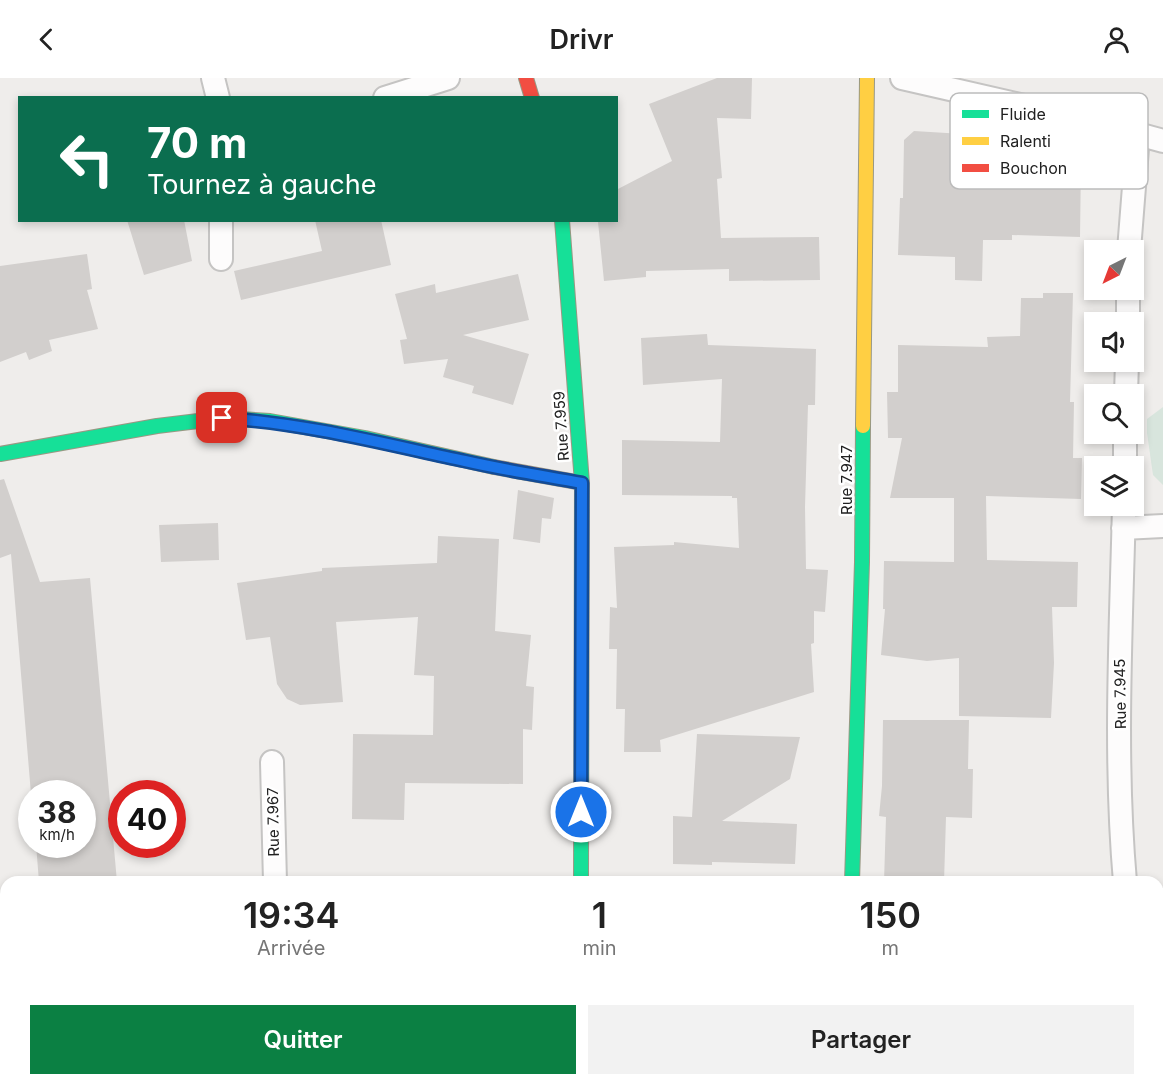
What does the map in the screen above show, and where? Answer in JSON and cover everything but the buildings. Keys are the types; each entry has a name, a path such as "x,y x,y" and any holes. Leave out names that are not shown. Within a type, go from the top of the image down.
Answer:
{"street":[{"path":"213,78 218,96"},
{"path":"391,96 448,78"},
{"path":"526,78 531,96"},
{"name":"Rue 7.947","path":"852,876 862,562 867,78"},
{"path":"902,78 967,93"},
{"path":"1148,138 1163,141"},
{"path":"1130,240 1134,189"},
{"path":"221,222 221,259"},
{"name":"Rue 7.959","path":"562,222 582,483 581,876"},
{"path":"0,454 157,426 222,418 281,423 582,483"},
{"name":"Rue 7.945","path":"1124,516 1119,638 1125,876"},
{"path":"1123,528 1163,526"},
{"name":"Rue 7.967","path":"272,762 275,876"}],"shaded area":[{"path":"1163,407 1163,485 1153,475 1147,419"}],"traffic: fast":[{"path":"562,222 582,483 581,876"},
{"path":"0,454 157,426 223,418 270,421 365,438 494,467"},
{"path":"852,876 862,562 863,426"}],"traffic: slow":[{"path":"863,426 867,78"}],"traffic: jam":[{"path":"526,78 531,96"},
{"path":"494,467 582,483"}],"route":[{"path":"222,418 270,421 365,438 468,462 582,483 581,812"}]}
